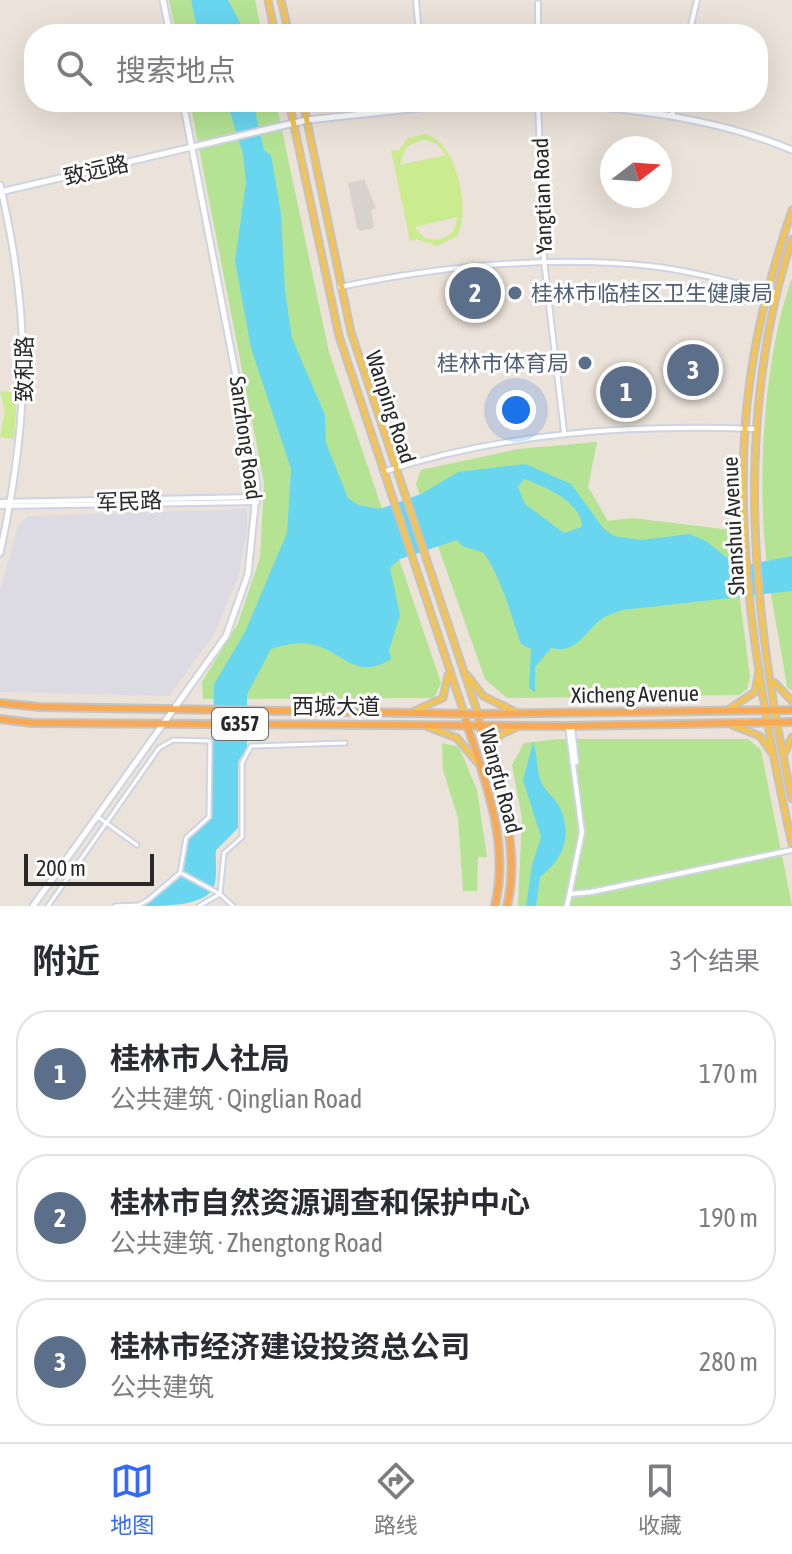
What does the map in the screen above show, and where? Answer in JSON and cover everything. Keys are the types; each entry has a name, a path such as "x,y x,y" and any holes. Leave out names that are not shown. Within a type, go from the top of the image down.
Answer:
{"highway":[{"name":"西城大道","path":"0,703 478,714"},
{"name":"Xicheng Avenue","path":"478,714 792,710"},
{"name":"Wangfu Road","path":"464,713 482,769 500,856 495,906"},
{"name":"Wangfu Road","path":"478,714 505,812 512,856 507,906"},
{"name":"西城大道","path":"0,719 32,723 480,724"},
{"name":"Xicheng Avenue","path":"480,724 570,726 792,722"}],"main road":[{"path":"163,0 168,24"},
{"path":"268,0 273,24"},
{"path":"281,0 287,24"},
{"name":"Sanzhong Road","path":"33,906 226,636 248,574 258,499 185,112"},
{"name":"Wanping Road","path":"291,112 339,336 464,713"},
{"name":"Wanping Road","path":"305,112 351,332 478,714"},
{"name":"致远路","path":"0,190 193,149 307,120 366,112"},
{"path":"644,112 733,127 792,150"},
{"name":"致和路","path":"0,190 17,266 25,345 24,416 0,553"},
{"name":"Shanshui Avenue","path":"792,210 767,291 749,382 743,495 760,662 774,759 792,847"},
{"name":"Shanshui Avenue","path":"792,239 776,293 759,383 753,495 756,555 770,670 792,799"},
{"path":"724,711 747,700 755,692 760,662"},
{"path":"411,713 443,698 449,682 448,666"},
{"path":"462,668 483,696 519,713"},
{"path":"770,670 780,692 792,701"},
{"path":"416,724 457,738 482,769"},
{"path":"727,724 760,736 774,759"},
{"path":"489,754 500,735 521,725"},
{"path":"784,757 792,737"}],"street":[{"path":"416,0 418,24"},
{"path":"691,24 697,0"},
{"path":"538,3 538,24"},
{"name":"Yangtian Road","path":"538,112 544,261 564,432"},
{"path":"340,287 418,272 544,261 654,266 776,293"},
{"path":"383,472 564,432 625,428 755,429"},
{"name":"军民路","path":"0,504 258,499"},
{"path":"568,906 582,832 570,726"},
{"path":"48,906 159,748 173,740 210,741 209,817 186,838 180,873 139,905 115,906"},
{"path":"220,894 224,853 242,837 242,763 251,746 345,743"},
{"path":"98,817 137,845"},
{"path":"571,894 792,847"},
{"path":"180,873 220,894 233,906"},
{"path":"199,906 220,894"}],"shaded area":[{"path":"364,179 376,208 371,210 374,228 361,231 357,228 348,183"},
{"path":"247,509 247,531 238,578 214,634 169,696 0,692 0,591 18,526 27,516"}],"green space":[{"path":"169,0 255,0 260,24 174,24"},
{"path":"192,112 278,112 329,352 441,683 434,698 203,699 202,682 238,623 260,558 264,483"},
{"path":"425,134 436,139 453,162 458,178 462,195 461,225 457,236 438,246 416,239 410,241 391,150 398,151 408,138","holes":["423,139 437,144 446,155 400,165 406,147","458,217 453,232 440,240 424,238 414,227"]},
{"path":"792,278 792,691 787,687 769,581 762,481 766,410 775,340"},
{"path":"0,391 17,393 14,439 0,437 5,412"},
{"path":"597,442 588,487 608,521 632,518 731,530 750,677 747,689 739,695 507,698 485,679 416,484 421,470 518,449"},
{"path":"558,739 748,739 761,750 792,906 518,906 522,818 512,765 524,743"},
{"path":"442,743 459,747 477,790 487,857 478,857 477,891 463,891 458,818 443,770"}],"water":[{"path":"191,0 228,0 241,24 196,24"},
{"path":"230,112 255,112 264,150 271,155 281,213 285,291 292,338 325,415 326,443 348,498 358,505 380,509 421,494 458,472 525,464 571,484 604,529 614,536 641,540 689,534 706,541 731,561 751,564 792,556 792,591 613,613 599,621 573,646 551,648 535,667 535,692 529,688 531,649 521,644 502,587 484,553 462,546 457,540 400,559 390,568 400,615 389,651 391,659 368,667 351,663 309,644 271,649 247,694 247,747 238,762 238,828 216,850 215,885 208,895 192,902 145,906 181,877 188,840 211,819 214,684 245,632 287,533 291,469 251,348 235,261 246,182 243,154","holes":["524,479 551,491 576,510 582,527 564,533 525,504 518,487"]},
{"path":"533,742 540,779 560,808 566,828 560,855 540,877 536,906 526,906 532,865 541,837 523,780"}],"place":[{"name":"桂林市自然资源调查和保护中心","path":"475,293"},
{"name":"桂林市临桂区卫生健康局","path":"515,293"},
{"name":"桂林市体育局","path":"585,363"},
{"name":"桂林市经济建设投资总公司","path":"693,370"},
{"name":"桂林市人社局","path":"626,392"}]}
